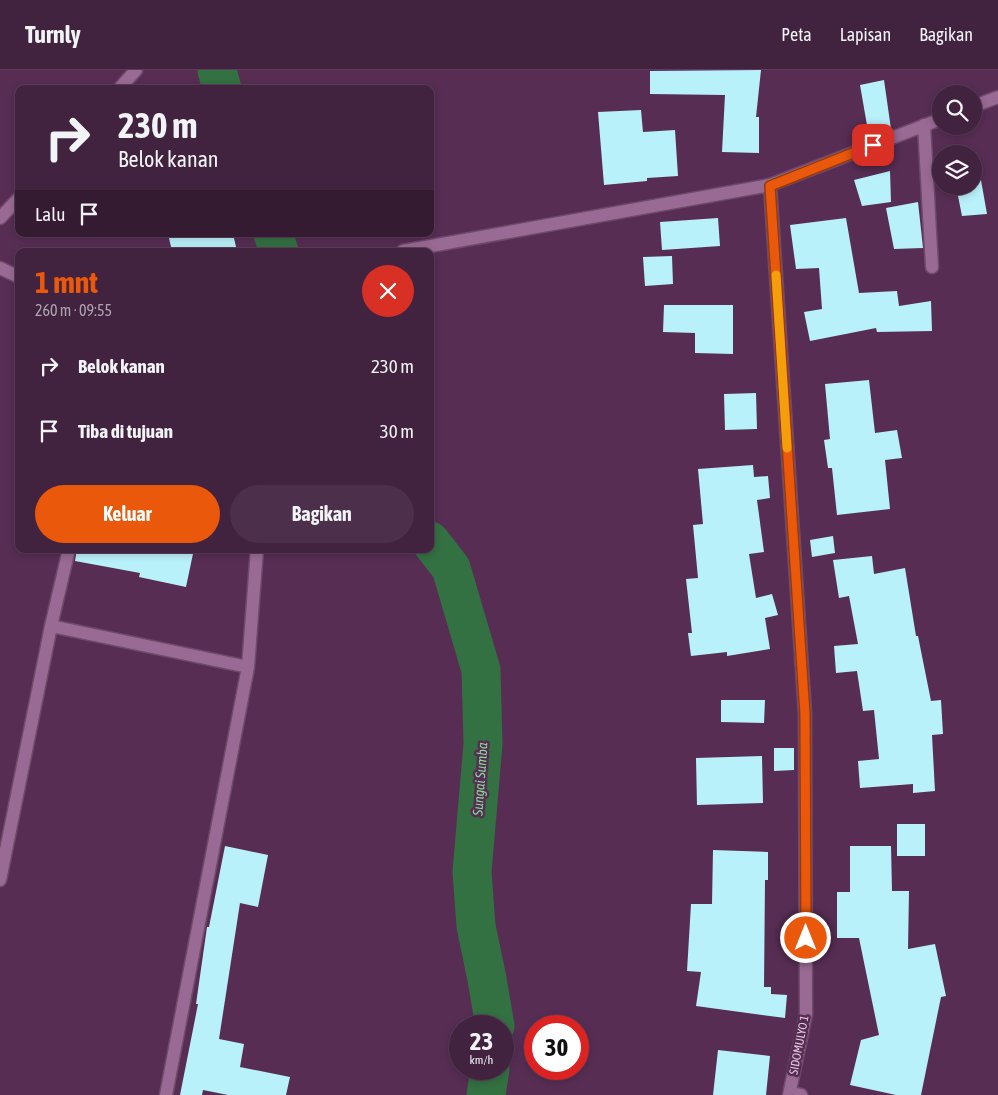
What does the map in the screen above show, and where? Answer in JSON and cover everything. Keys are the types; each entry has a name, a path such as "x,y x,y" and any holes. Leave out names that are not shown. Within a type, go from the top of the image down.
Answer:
{"street":[{"path":"123,85 136,70"},
{"path":"982,103 998,97"},
{"path":"420,248 770,186 932,122"},
{"path":"924,125 932,267"},
{"name":"SIDOMULYO 1","path":"770,186 805,714 806,1014 793,1094"},
{"path":"0,218 15,202"},
{"path":"0,268 15,275"},
{"path":"0,880 51,626 68,553"},
{"path":"166,1095 248,667 257,553"},
{"path":"51,626 248,667"}],"building":[{"path":"761,70 756,117 759,117 759,153 722,152 725,95 650,94 650,71"},
{"path":"884,80 891,129 868,131 860,85"},
{"path":"641,110 643,132 675,130 678,176 647,178 647,181 604,185 598,112"},
{"path":"890,171 891,202 862,206 854,180"},
{"path":"982,186 987,214 962,216 958,195 982,195"},
{"path":"918,202 923,248 894,249 886,208"},
{"path":"718,218 720,246 662,250 660,222"},
{"path":"846,218 859,293 897,291 899,306 931,301 932,331 877,332 876,328 810,341 804,312 822,309 819,268 796,269 790,225"},
{"path":"169,237 234,237 236,248 171,248"},
{"path":"672,256 673,284 645,286 643,257"},
{"path":"664,305 733,305 733,354 695,353 695,333 663,332"},
{"path":"869,380 875,433 897,430 902,458 885,460 890,509 837,515 832,468 828,468 824,440 830,439 825,384"},
{"path":"756,393 757,429 725,430 724,394"},
{"path":"753,465 754,477 768,476 770,498 757,500 764,552 749,554 756,598 772,594 778,615 765,618 770,649 727,656 727,652 691,656 688,633 692,633 686,579 698,578 693,525 703,524 698,469"},
{"path":"833,536 835,553 812,557 810,540"},
{"path":"76,553 193,553 186,587 139,577 140,573 75,561"},
{"path":"872,556 874,574 905,568 916,636 918,636 931,701 941,700 943,734 932,735 935,791 913,793 913,784 860,788 858,761 879,759 874,710 863,711 857,671 836,673 834,646 858,644 849,596 839,598 833,560"},
{"path":"721,700 765,700 764,723 721,722"},
{"path":"774,748 794,748 794,770 774,771"},
{"path":"762,756 763,803 697,805 696,758"},
{"path":"897,824 925,824 925,856 897,856"},
{"path":"225,846 268,855 258,907 240,903 219,1039 244,1044 240,1067 290,1077 286,1095 228,1095 203,1090 202,1095 180,1095 198,1004 196,1004 207,927 209,927"},
{"path":"850,846 891,846 892,891 909,891 908,949 935,944 946,996 941,997 921,1095 896,1095 850,1085 861,1040 879,1035 859,938 837,938 837,892 850,892"},
{"path":"713,850 768,852 768,880 765,880 764,987 771,987 771,994 787,995 785,1018 696,1006 701,972 687,971 691,904 712,904"},
{"path":"718,1050 770,1056 766,1095 713,1095"}],"waterway":[{"name":"Sungai Sumba","path":"217,70 221,85"},
{"name":"Sungai Sumba","path":"274,237 278,248"},
{"name":"Sungai Sumba","path":"434,546 451,568 481,670 483,744 472,872 476,926 493,1015"},
{"name":"Sungai Sumba","path":"486,1095 488,1080"}],"slow traffic":[{"path":"776,275 787,448"}],"route":[{"path":"806,938 805,714 770,186 873,145"}]}
